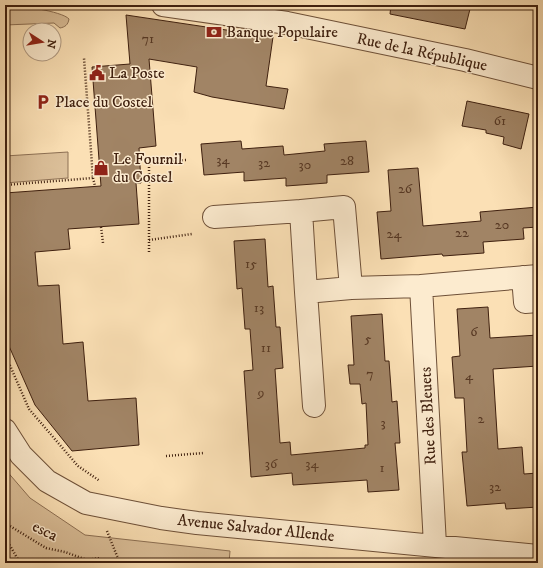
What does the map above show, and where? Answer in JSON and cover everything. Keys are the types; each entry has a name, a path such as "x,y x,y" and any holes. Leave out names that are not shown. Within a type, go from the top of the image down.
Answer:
{"street":[{"name":"Rue de la République","path":"163,5 287,23 465,60 538,78"},
{"path":"214,217 344,207 351,288"},
{"path":"301,211 314,406"},
{"path":"306,292 351,288 420,286 531,276 525,302 538,301"},
{"name":"Rue des Bleuets","path":"420,286 435,545"},
{"name":"Avenue Salvador Allende","path":"5,430 21,455 47,481 86,503 106,508 197,523 538,556"}],"path":[{"path":"84,58 93,178 96,186"},
{"path":"149,252 149,162 186,160"},
{"path":"5,185 93,178"},
{"path":"101,227 103,243"},
{"path":"149,240 192,234"},
{"path":"5,354 29,409 78,466 109,488 106,508 107,530 121,563"},
{"path":"166,456 204,453"},
{"name":"esca","path":"5,523 46,548 65,552 87,560 100,558"},
{"path":"5,537 20,563"}],"shaded area":[{"path":"5,5 29,7 49,11 58,13 69,19 68,23 62,27 62,22 22,22 22,24 5,25"},
{"path":"68,152 68,178 5,183 5,156"},
{"path":"5,469 30,498 85,535 230,551 229,563 5,563"}],"building":[{"path":"391,5 471,5 465,29 390,14"},
{"path":"126,15 273,37 266,86 288,89 284,109 212,97 194,92 197,67 149,59 156,146 139,148 141,183 136,183 139,224 68,229 70,249 35,252 38,286 59,285 63,344 83,342 88,401 136,398 139,445 72,451 35,405 5,337 5,193 101,186 92,67 130,64"},
{"path":"467,101 529,114 521,149 503,144 504,137 486,133 486,130 462,126"},
{"path":"241,141 242,149 283,146 284,155 325,151 324,144 366,141 369,172 327,175 327,183 286,186 286,178 244,181 244,172 204,175 201,144"},
{"path":"418,168 423,226 481,221 480,212 538,207 538,227 523,228 524,239 483,242 484,253 443,256 442,254 381,259 377,212 391,211 388,170"},
{"path":"265,239 268,287 273,286 276,327 280,327 283,368 275,369 280,443 290,442 291,455 365,448 365,445 368,445 366,403 362,404 360,384 350,384 348,365 354,365 351,316 382,314 385,361 389,361 392,402 397,401 400,443 395,443 399,490 368,492 367,480 293,485 292,473 251,477 244,371 253,370 250,329 245,329 242,288 237,289 234,241"},
{"path":"488,307 490,338 538,335 538,366 493,369 498,449 522,447 524,474 538,473 538,507 506,509 505,503 467,506 462,452 467,452 464,398 455,398 452,357 460,356 457,309"}],"place":[{"name":"Banque Populaire","path":"214,32"},
{"name":"La Poste","path":"97,73"},
{"name":"Place du Costel","path":"43,102"},
{"name":"Le Fournil du Costel","path":"101,168"}]}
